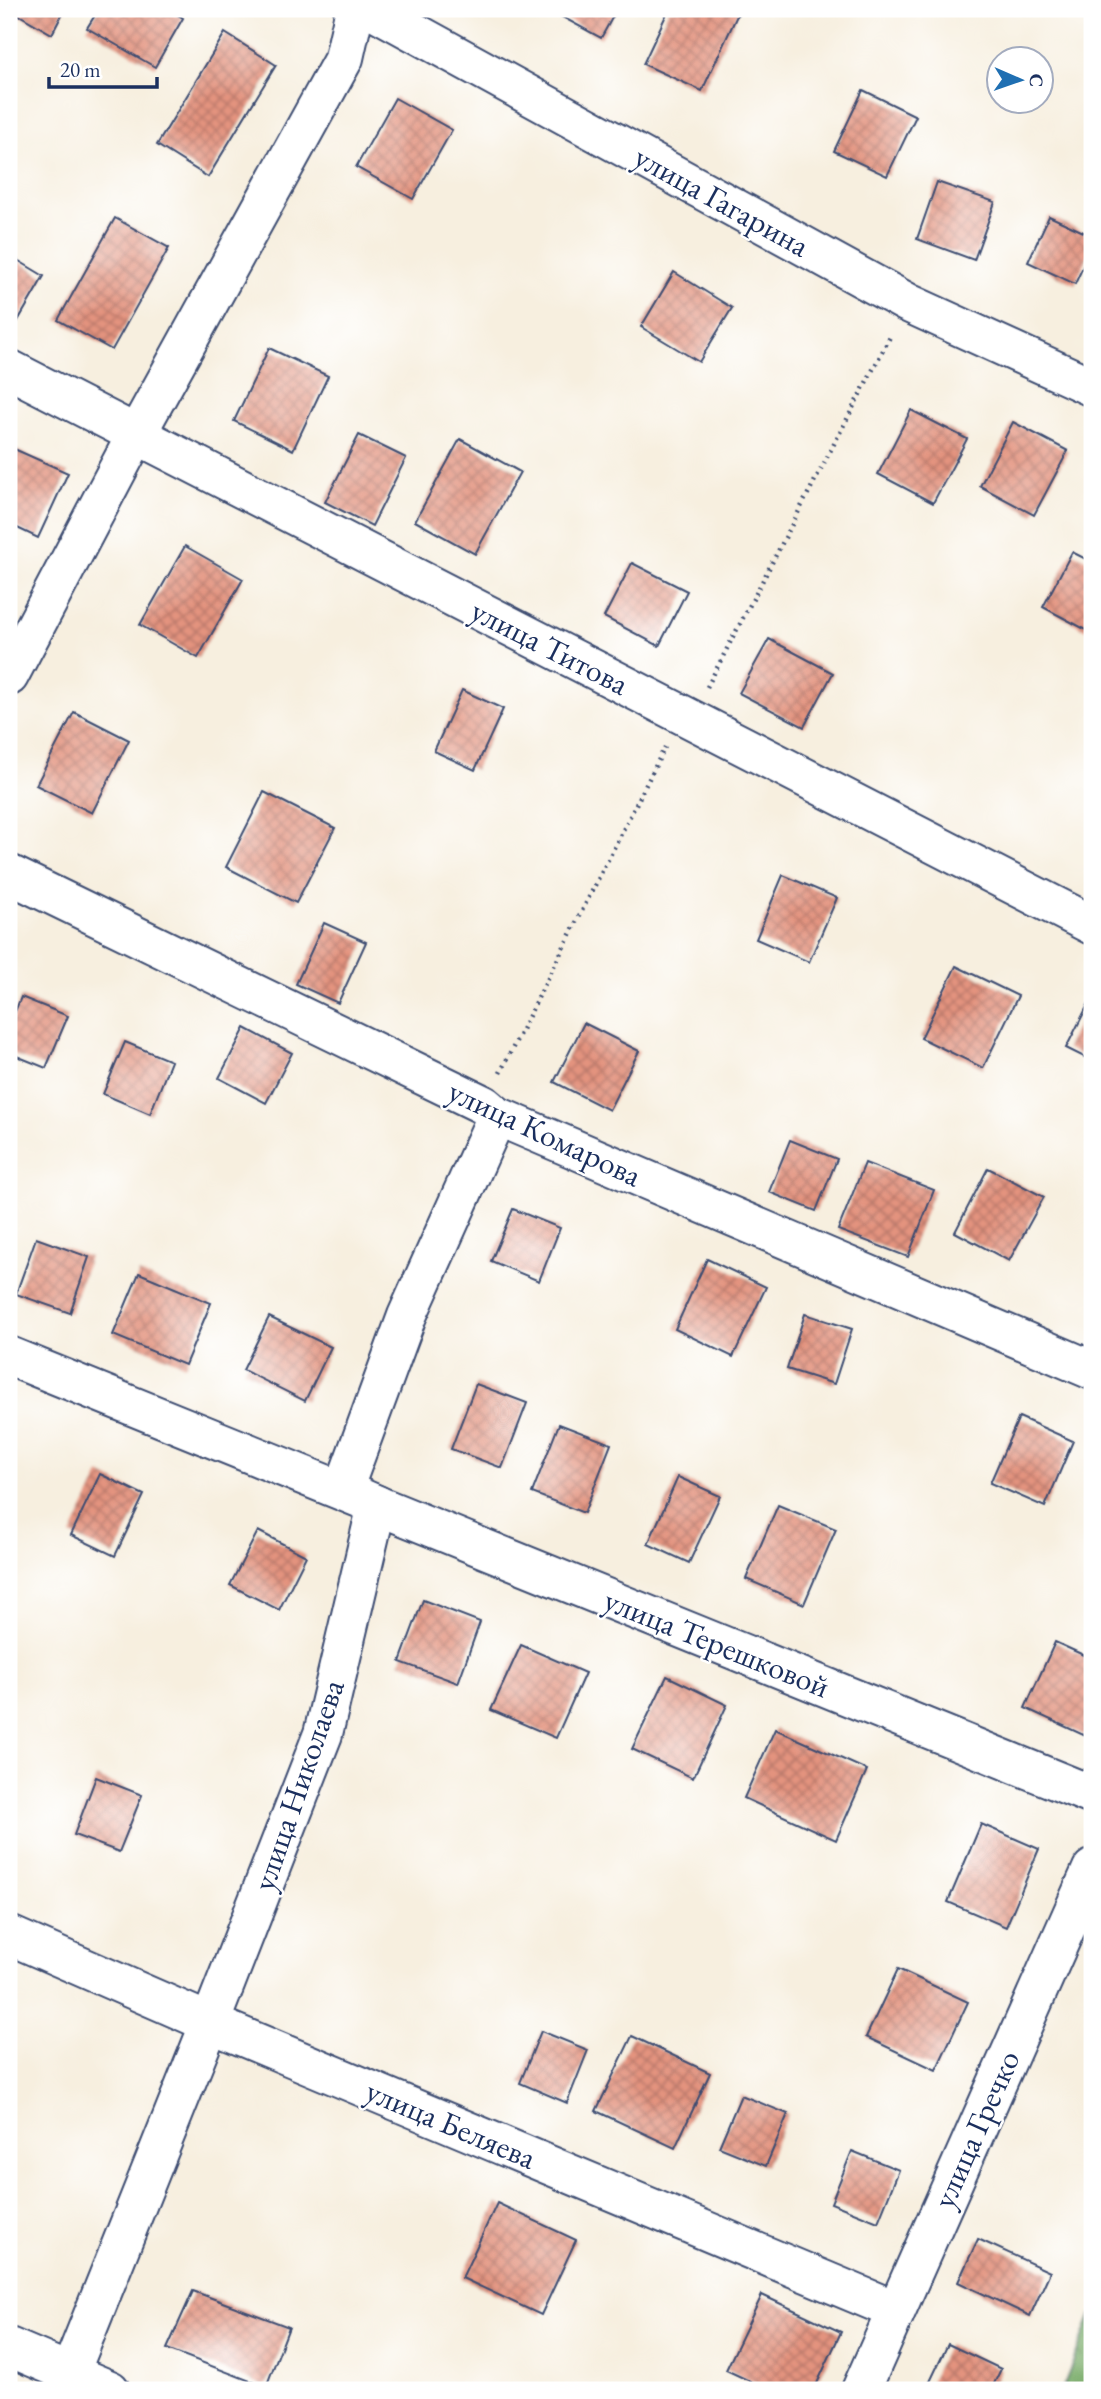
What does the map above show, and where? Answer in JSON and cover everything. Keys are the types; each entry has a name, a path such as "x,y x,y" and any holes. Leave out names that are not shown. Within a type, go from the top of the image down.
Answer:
{"street":[{"path":"9,676 136,435 344,58 355,9"},
{"name":"улица Гагарина","path":"372,9 908,303 1085,384"},
{"name":"улица Титова","path":"9,369 1092,925"},
{"name":"улица Комарова","path":"9,874 490,1111 1092,1370"},
{"path":"343,1490 407,1317 490,1111"},
{"path":"9,1356 377,1505"},
{"name":"улица Терешковой","path":"377,1505 1092,1795"},
{"name":"улица Николаева","path":"66,2382 323,1734 377,1505"},
{"name":"улица Гречко","path":"861,2390 1092,1868"},
{"name":"улица Беляева","path":"9,1934 210,2023 895,2310"},
{"path":"9,2347 66,2382 110,2390"}],"path":[{"path":"490,1111 685,717 908,303"}],"green space":[{"path":"1092,2314 1092,2390 1062,2390"}],"building":[{"path":"9,9 65,9 52,34"},
{"path":"99,9 168,9 183,18 155,67 87,28"},
{"path":"554,9 617,9 601,38 553,12"},
{"path":"669,9 740,9 702,91 643,64"},
{"path":"225,33 276,65 208,177 157,145"},
{"path":"863,90 916,116 887,176 834,151"},
{"path":"395,98 452,130 413,199 356,167"},
{"path":"937,182 995,202 974,260 917,239"},
{"path":"1049,216 1092,236 1092,247 1075,284 1028,262"},
{"path":"115,218 169,248 112,350 58,320"},
{"path":"9,255 44,276 12,331 9,329"},
{"path":"674,272 732,308 699,362 641,327"},
{"path":"269,348 328,376 293,450 234,421"},
{"path":"911,410 967,439 933,503 878,474"},
{"path":"1013,422 1068,451 1034,515 980,486"},
{"path":"359,435 406,458 372,526 325,502"},
{"path":"460,439 520,472 475,554 415,521"},
{"path":"12,448 68,473 38,538 9,524 9,456"},
{"path":"185,546 243,579 198,658 140,625"},
{"path":"1072,552 1092,562 1092,633 1043,607"},
{"path":"632,563 687,591 659,646 604,617"},
{"path":"769,639 833,673 804,727 739,693"},
{"path":"462,690 503,709 475,770 434,751"},
{"path":"74,712 129,740 92,813 36,785"},
{"path":"264,792 335,828 296,903 226,867"},
{"path":"783,875 837,898 809,962 756,939"},
{"path":"324,923 366,942 338,1003 296,984"},
{"path":"956,966 1018,996 983,1068 921,1038"},
{"path":"21,997 68,1016 46,1068 9,1053 9,1026"},
{"path":"1092,997 1092,1061 1066,1048"},
{"path":"584,1023 639,1051 609,1110 554,1082"},
{"path":"245,1028 292,1053 266,1103 219,1078"},
{"path":"125,1042 171,1061 150,1114 103,1094"},
{"path":"790,1140 837,1159 816,1211 769,1192"},
{"path":"865,1163 934,1190 908,1257 838,1230"},
{"path":"988,1168 1044,1197 1009,1261 955,1232"},
{"path":"513,1209 560,1228 539,1281 491,1261"},
{"path":"36,1238 89,1257 70,1313 16,1294"},
{"path":"707,1259 766,1287 733,1357 675,1329"},
{"path":"139,1273 211,1303 185,1365 113,1335"},
{"path":"805,1314 852,1329 834,1384 787,1369"},
{"path":"269,1317 331,1347 305,1401 243,1370"},
{"path":"476,1384 527,1403 502,1468 451,1449"},
{"path":"1019,1417 1073,1441 1045,1507 990,1483"},
{"path":"559,1424 611,1444 584,1513 532,1493"},
{"path":"100,1474 144,1495 115,1556 71,1535"},
{"path":"678,1477 720,1496 689,1563 648,1544"},
{"path":"778,1505 836,1529 804,1604 746,1579"},
{"path":"258,1531 306,1556 279,1610 230,1585"},
{"path":"423,1600 480,1622 458,1683 400,1662"},
{"path":"1055,1642 1092,1659 1092,1739 1025,1708"},
{"path":"521,1645 585,1673 556,1738 491,1710"},
{"path":"667,1676 727,1705 693,1778 632,1749"},
{"path":"775,1729 867,1770 836,1840 744,1798"},
{"path":"96,1777 142,1795 119,1852 74,1835"},
{"path":"981,1824 1039,1849 1006,1927 948,1902"},
{"path":"898,1969 968,2002 936,2070 866,2037"},
{"path":"541,2031 588,2050 567,2103 520,2083"},
{"path":"632,2036 710,2073 675,2148 596,2111"},
{"path":"741,2095 788,2114 766,2166 719,2147"},
{"path":"852,2151 899,2170 878,2222 831,2203"},
{"path":"497,2203 576,2240 541,2315 462,2278"},
{"path":"978,2239 1050,2272 1030,2316 958,2282"},
{"path":"193,2291 289,2327 266,2387 167,2349"},
{"path":"762,2295 841,2332 814,2390 769,2390 726,2370"},
{"path":"948,2344 1001,2369 991,2390 926,2390"}]}
